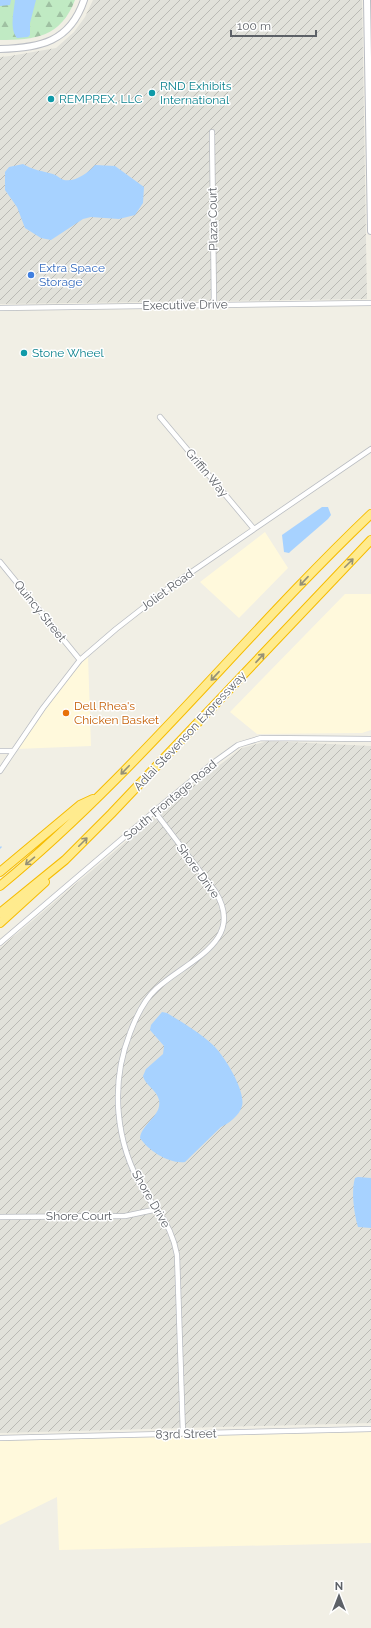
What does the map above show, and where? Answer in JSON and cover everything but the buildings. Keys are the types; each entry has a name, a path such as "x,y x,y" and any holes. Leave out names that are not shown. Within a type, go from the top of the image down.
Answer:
{"highway":[{"name":"Adlai Stevenson Expressway","path":"0,886 33,859 99,796 371,514"},
{"name":"Adlai Stevenson Expressway","path":"0,913 65,860 140,784 371,540"},
{"path":"0,872 80,805 99,796"},
{"path":"0,923 35,893 65,860"}],"street":[{"path":"0,49 30,47 57,38 76,20 84,0"},
{"path":"367,0 371,231"},
{"name":"Plaza Court","path":"212,132 214,305"},
{"name":"Executive Drive","path":"0,308 371,303"},
{"name":"Griffin Way","path":"160,417 254,529"},
{"name":"Joliet Road","path":"0,771 80,660 151,600 371,449"},
{"name":"Quincy Street","path":"0,562 80,660"},
{"name":"South Frontage Road","path":"0,943 213,763 238,745 250,740 288,738 371,739"},
{"path":"0,751 13,751"},
{"name":"Shore Drive","path":"155,812 215,891 222,903 225,919 222,932 213,946 156,989 147,999 132,1026 123,1054 118,1093 121,1132 127,1155 144,1192 158,1209 172,1237 178,1261 183,1434"},
{"name":"Shore Court","path":"0,1217 125,1216 158,1209"},
{"name":"83rd Street","path":"0,1438 371,1429"}],"shaded area":[{"path":"93,0 362,0 367,299 0,304 0,57 56,48 74,32 85,17"},
{"path":"265,532 288,568 239,618 200,582"},
{"path":"345,594 371,594 371,730 362,733 257,734 230,712"},
{"path":"88,656 91,746 16,749 69,678"},
{"path":"268,741 371,746 371,1423 0,1433 0,948 193,785 242,748"},
{"path":"371,1432 371,1543 59,1550 57,1497 0,1525 0,1441"}],"green space":[{"path":"0,0 75,0 62,22 45,34 25,39 0,40"}],"water":[{"path":"0,0 11,0 10,5 0,6"},
{"path":"15,0 36,0 30,23 30,35 28,37 17,38 13,30"},
{"path":"23,164 64,180 73,180 89,171 95,165 115,166 144,187 143,203 135,215 119,219 91,217 83,219 51,240 41,238 25,228 17,207 5,190 5,172 9,167"},
{"path":"322,507 328,507 331,515 328,519 289,553 284,552 282,535"},
{"path":"162,1012 167,1013 197,1032 218,1050 233,1074 241,1092 242,1106 236,1116 221,1127 185,1162 172,1161 160,1156 149,1148 140,1138 144,1128 158,1111 159,1106 158,1096 143,1076 146,1069 163,1054 164,1046 150,1030 151,1025"},
{"path":"355,1178 371,1178 371,1228 358,1227 354,1209 353,1189"}],"place":[{"name":"RND Exhibits International","path":"152,93"},
{"name":"REMPREX, LLC","path":"51,99"},
{"name":"Extra Space Storage","path":"31,275"},
{"name":"Stone Wheel","path":"24,353"},
{"name":"Dell Rhea's Chicken Basket","path":"66,713"}]}
